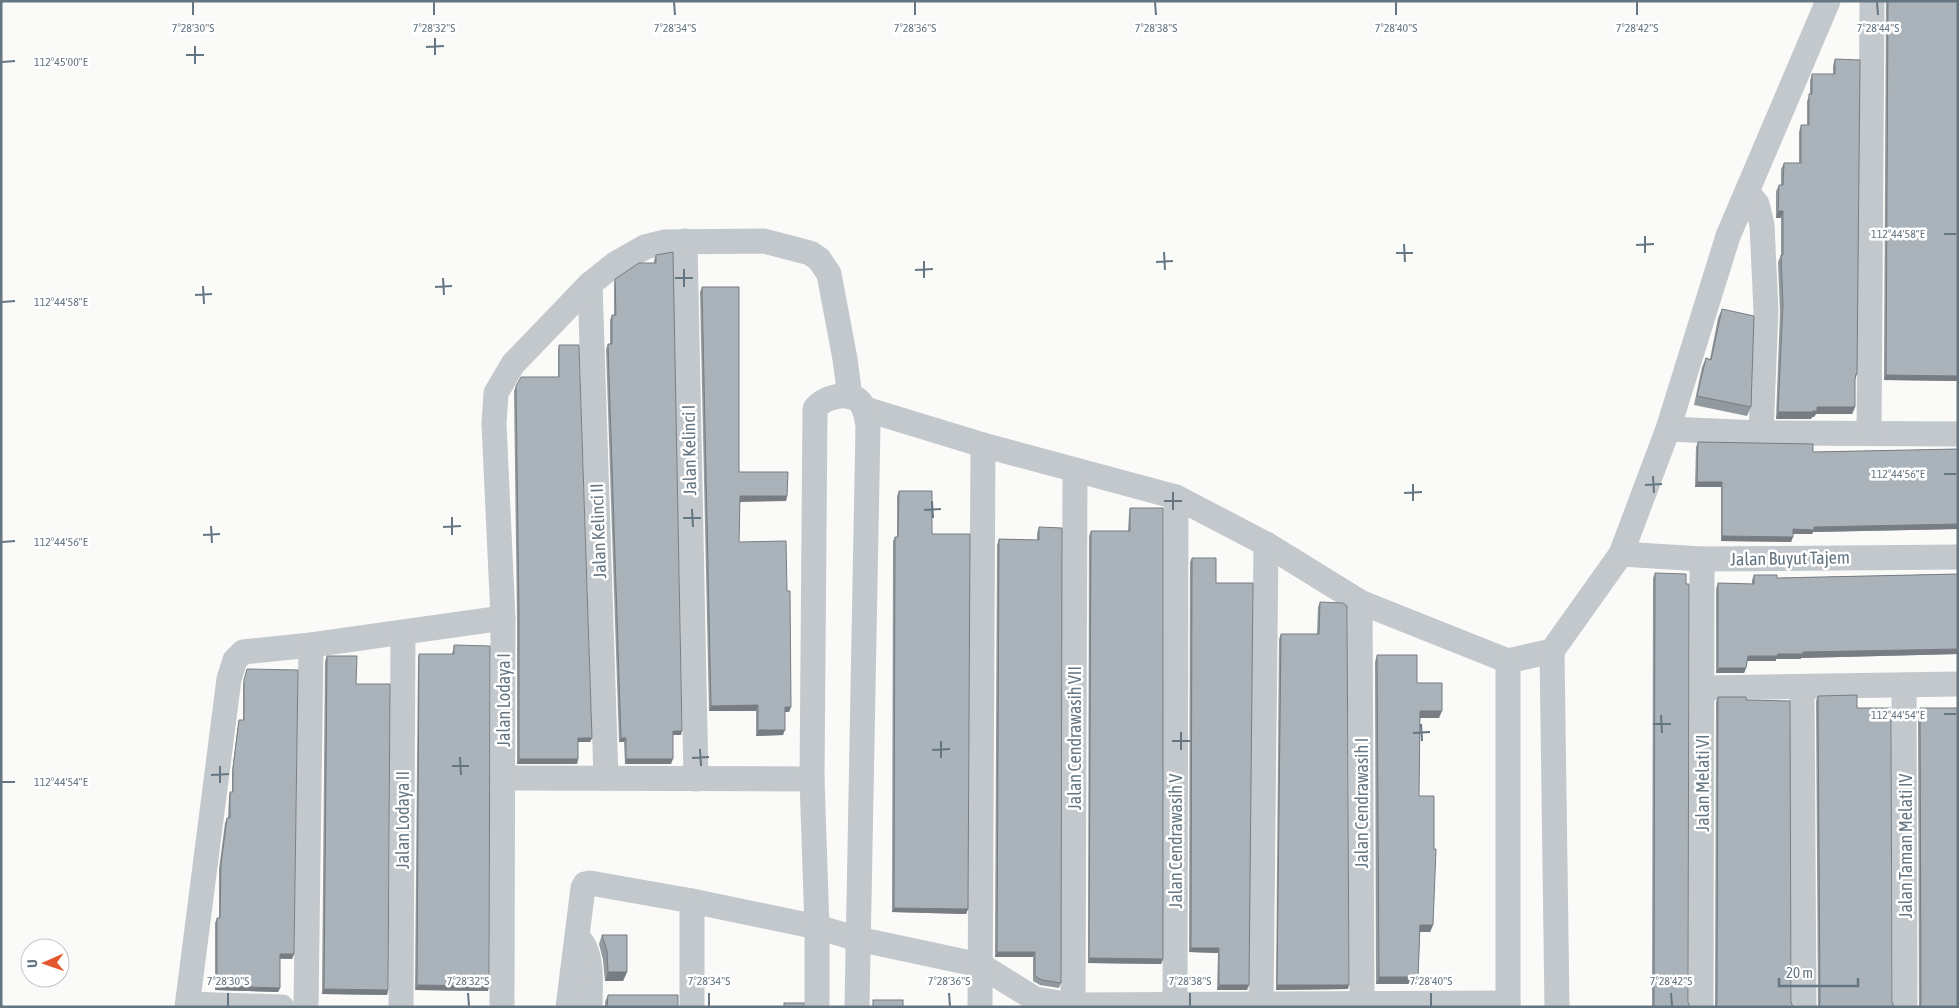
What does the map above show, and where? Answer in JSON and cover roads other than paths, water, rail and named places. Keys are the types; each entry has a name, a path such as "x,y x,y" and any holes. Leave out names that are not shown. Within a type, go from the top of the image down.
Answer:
{"street":[{"path":"1557,1007 1552,651 1622,554 1668,429 1728,236 1828,1"},
{"path":"1869,433 1872,1"},
{"path":"1747,192 1756,204 1762,225 1766,311 1762,433"},
{"path":"590,284 615,264 645,247 665,242 685,241 764,241 810,254 819,259 829,274 845,359 858,403 868,425 857,1007"},
{"name":"Jalan Kelinci I","path":"685,241 696,779"},
{"name":"Jalan Lodaya I","path":"502,1007 503,618 494,424 496,393 513,364 525,349 590,284"},
{"name":"Jalan Kelinci II","path":"590,284 606,778"},
{"path":"817,1007 817,927 812,779 815,409 818,404 827,398 858,403 983,444 1176,498 1266,544 1360,602 1508,661 1552,651"},
{"path":"1668,429 1762,433 1958,434"},
{"path":"980,1007 983,444"},
{"name":"Jalan Cendrawasih VII","path":"1073,1006 1075,470"},
{"name":"Jalan Cendrawasih V","path":"1175,1005 1176,498"},
{"path":"1261,1006 1266,544"},
{"name":"Jalan Buyut Tajem","path":"1622,554 1702,559 1958,557"},
{"name":"Jalan Melati VI","path":"1701,1007 1702,559"},
{"name":"Jalan Cendrawasih I","path":"1360,602 1362,1006"},
{"path":"282,1007 188,1005 229,679 235,660 243,652 403,633 503,618"},
{"name":"Jalan Lodaya II","path":"401,1007 403,633"},
{"path":"306,1007 311,645"},
{"path":"568,1007 582,888 585,884 590,883 692,901 817,927 858,939 980,966 1035,999 1073,1006 1508,1005 1508,661"},
{"path":"1703,688 1958,684"},
{"name":"Jalan Taman Melati IV","path":"1904,685 1905,1007"},
{"path":"1802,686 1804,1007"},
{"path":"502,778 812,779"},
{"path":"692,901 692,1007"},
{"path":"577,936 583,942 588,956 590,1007"}]}
